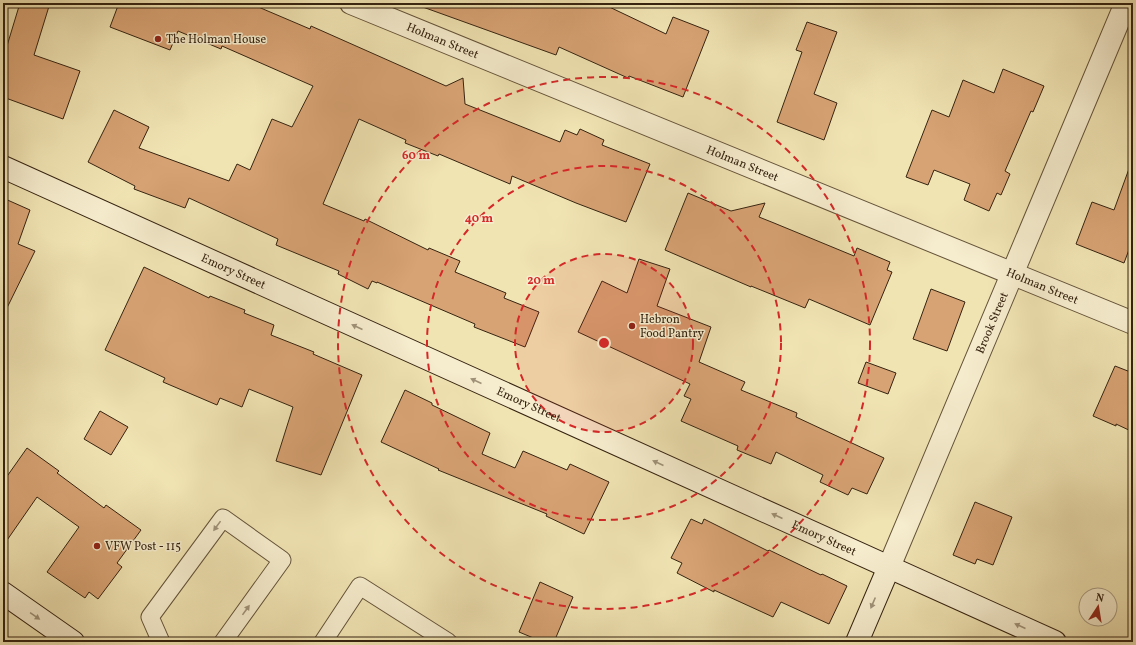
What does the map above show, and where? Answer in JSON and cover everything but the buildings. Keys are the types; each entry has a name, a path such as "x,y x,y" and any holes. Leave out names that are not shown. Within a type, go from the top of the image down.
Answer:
{"street":[{"name":"Holman Street","path":"351,3 1133,323"},
{"name":"Brook Street","path":"857,642 1126,3"},
{"name":"Emory Street","path":"3,167 1055,642"},
{"path":"3,593 73,642"}],"lane":[{"path":"161,642 150,617 223,518 282,560 223,642"},
{"path":"323,642 360,586 448,642"}],"place":[{"name":"The Holman House","path":"158,39"},
{"name":"Hebron Food Pantry","path":"632,326"},
{"name":"VFW Post - 115","path":"97,546"}]}
